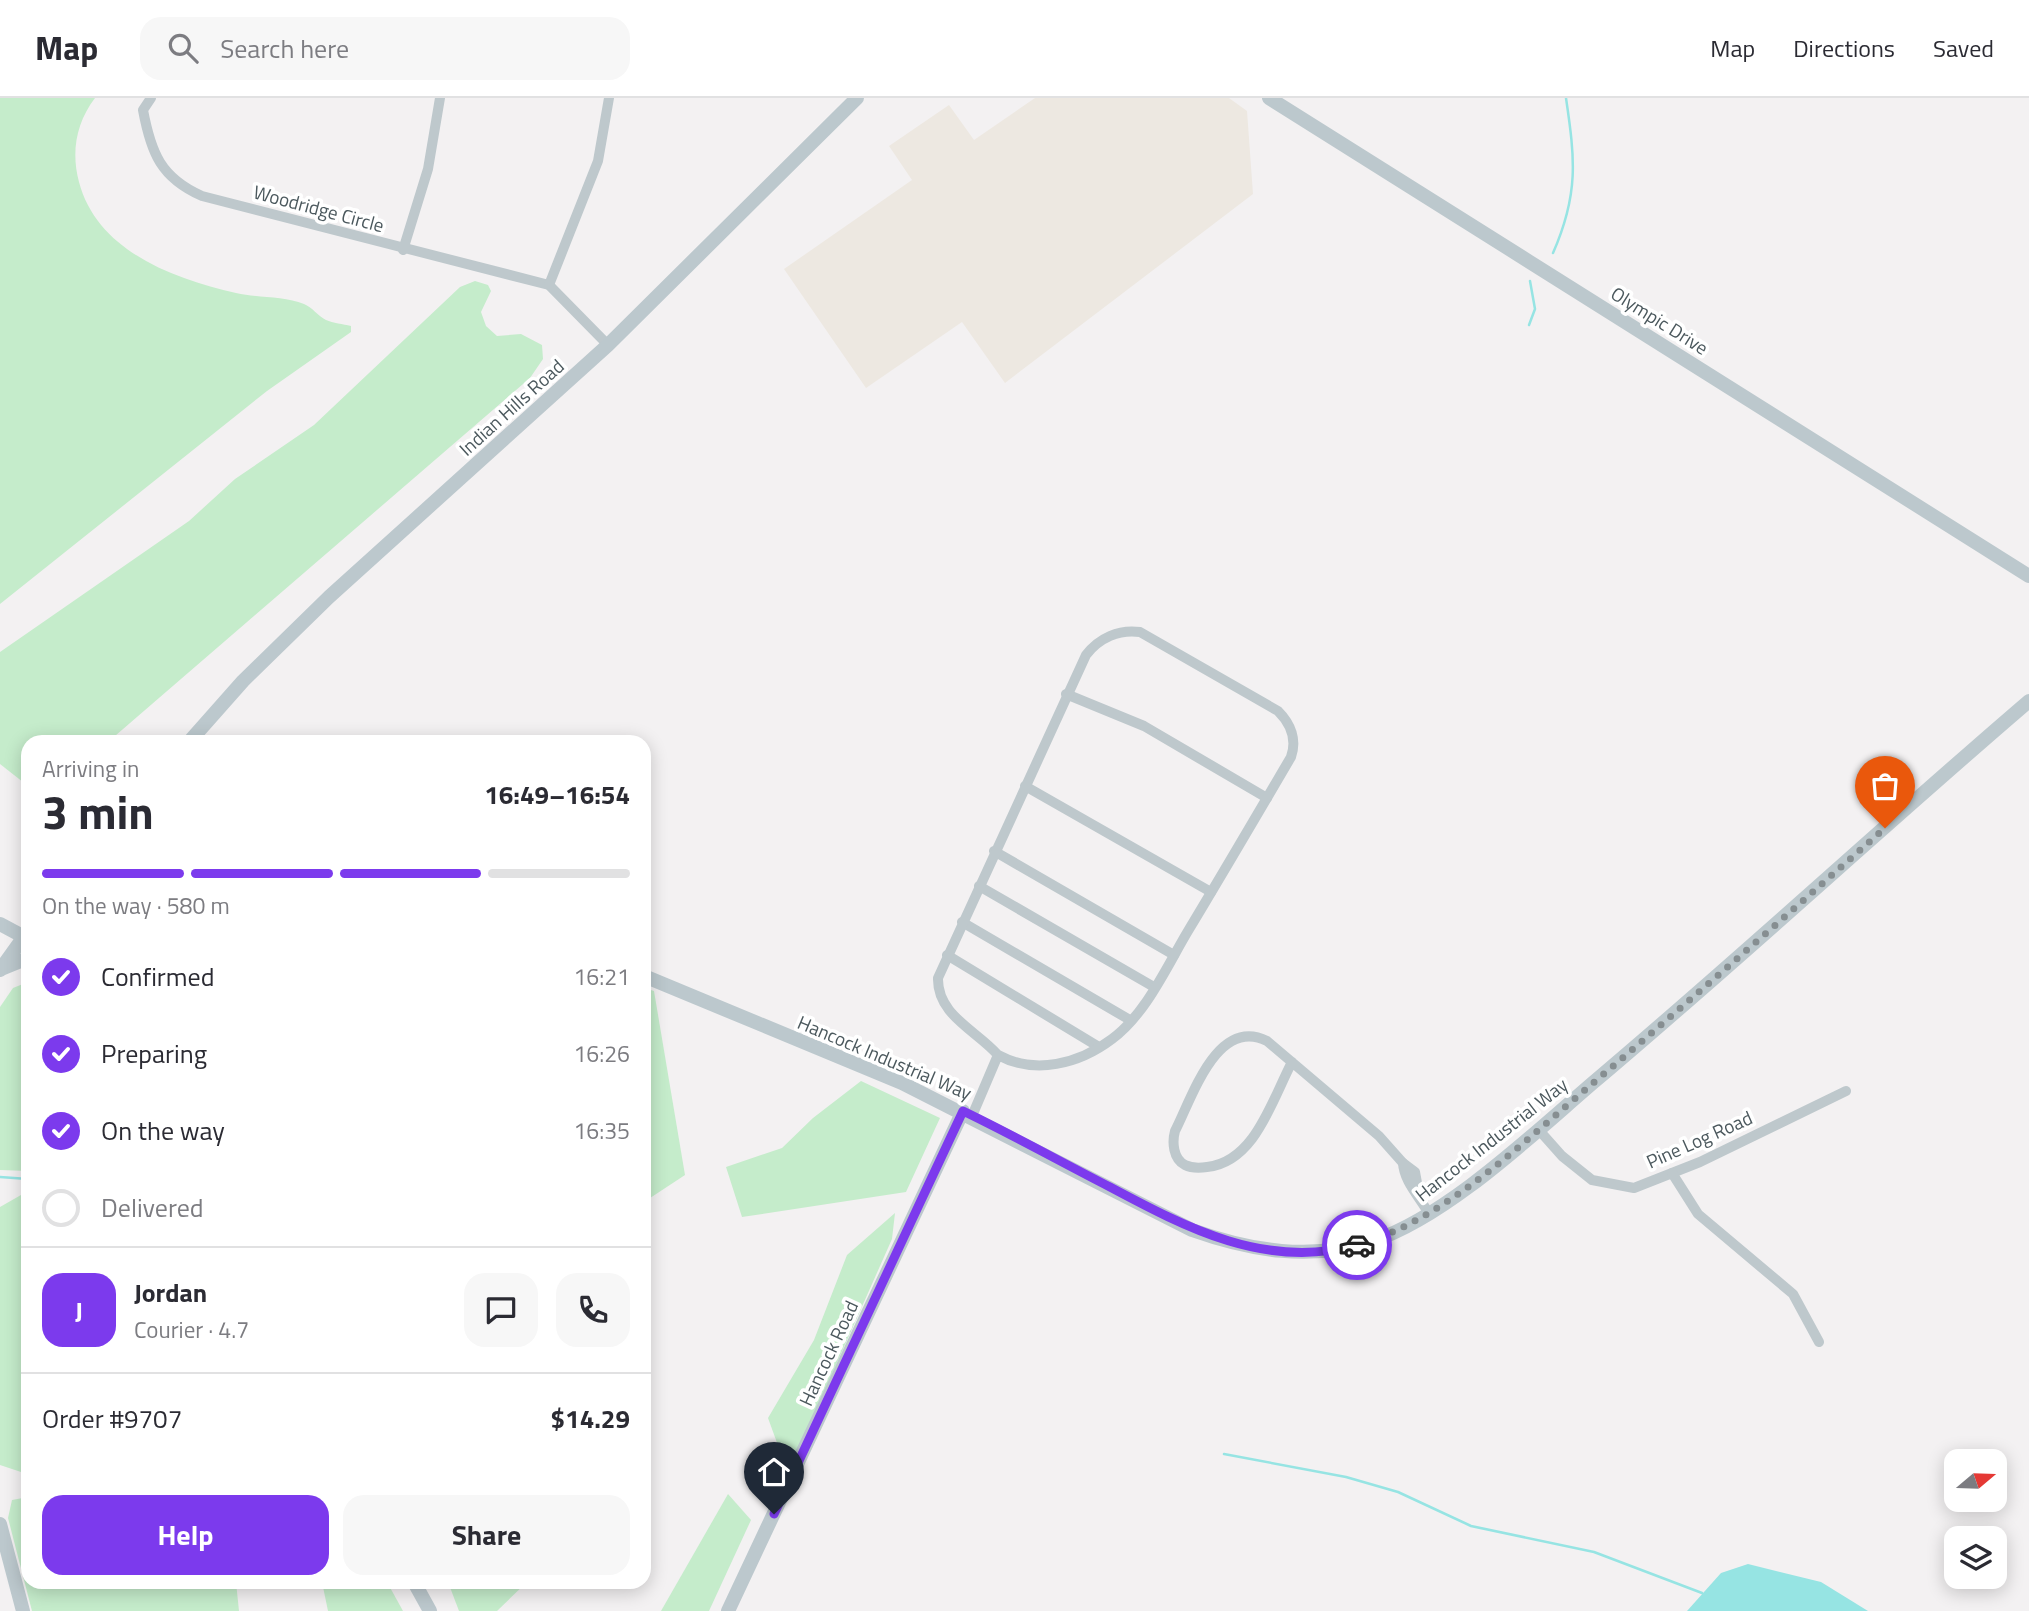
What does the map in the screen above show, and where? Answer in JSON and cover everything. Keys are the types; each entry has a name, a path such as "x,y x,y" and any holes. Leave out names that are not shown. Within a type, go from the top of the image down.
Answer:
{"street":[{"name":"Woodridge Circle","path":"151,98 143,110 147,135 155,156 181,187 202,196 403,250 549,285"},
{"path":"403,250 428,169 440,98"},
{"path":"608,345 549,285 597,161 609,98"},
{"name":"Indian Hills Road","path":"195,735 243,681 330,597 608,345 857,98"},
{"name":"Olympic Drive","path":"1269,98 2029,576"},
{"path":"1130,630 1140,632 1278,711 1287,720 1293,750 1268,798 1174,955 1130,1020 1112,1039 1099,1047 1061,1063 1039,1067 1017,1064 998,1055 942,1003 938,978 1066,694 1092,647 1110,635 1130,630"},
{"path":"1066,694 1153,730 1268,798"},
{"name":"Hancock Industrial Way","path":"651,979 968,1113 1192,1230 1235,1245 1298,1253 1344,1249 1388,1235 1429,1214 1538,1129 1706,987 2029,701"},
{"path":"1025,786 1211,892"},
{"path":"994,851 1174,955"},
{"path":"979,886 1154,988"},
{"path":"962,922 1130,1020"},
{"path":"0,924 21,934"},
{"path":"0,970 21,943"},
{"path":"947,956 1099,1047"},
{"path":"0,970 21,961"},
{"path":"1292,1062 1241,1153 1214,1166 1186,1166 1179,1160 1173,1141 1175,1131 1215,1055 1241,1036 1258,1037 1292,1062 1379,1136 1403,1163 1415,1172 1419,1194 1429,1214"},
{"path":"968,1113 998,1055"},
{"name":"Pine Log Road","path":"1538,1129 1562,1156 1592,1180 1634,1188 1700,1162 1846,1091"},
{"name":"Hancock Road","path":"727,1611 968,1113"},
{"path":"1672,1173 1698,1214 1793,1294 1819,1342"},
{"path":"0,1524 23,1611"},
{"path":"418,1589 430,1611"}],"shaded area":[{"path":"1035,98 1229,98 1247,111 1253,194 1005,383 962,322 866,388 784,269 912,180 889,146 949,105 974,140"}],"green space":[{"path":"0,98 95,98 83,117 77,138 75,160 79,182 88,206 102,226 120,244 141,258 164,270 212,287 304,304 326,320 351,326 351,332 267,391 0,604"},
{"path":"475,281 488,285 491,291 481,312 486,326 497,336 521,334 542,345 543,359 530,378 116,735 21,735 21,780 0,764 0,652 189,521 235,479 314,425 460,287"},
{"path":"21,985 21,1171 0,1170 0,1007 13,988"},
{"path":"651,990 654,991 685,1175 651,1197"},
{"path":"861,1081 940,1118 906,1192 742,1217 726,1167 782,1148 813,1118"},
{"path":"21,1195 21,1472 0,1465 0,1207"},
{"path":"895,1213 892,1239 788,1473 768,1418 814,1340 847,1255"},
{"path":"728,1494 751,1520 709,1611 661,1611"},
{"path":"21,1498 21,1568 8,1518 12,1500"},
{"path":"26,1589 237,1589 239,1611 32,1611"},
{"path":"323,1589 391,1589 403,1611 328,1611"},
{"path":"451,1589 520,1589 497,1611 459,1611"}],"water":[{"path":"1748,1564 1821,1582 1868,1611 1687,1611 1721,1573"}],"waterway":[{"path":"1553,253 1567,212 1573,176 1566,98"},
{"path":"1529,325 1535,309 1530,281"},
{"path":"0,1177 21,1178"},
{"path":"1224,1454 1346,1477 1398,1492 1471,1526 1594,1552 1702,1593"}],"way so far":[{"path":"1357,1245 1388,1235 1429,1214 1509,1153 1706,987 1885,828"}],"route":[{"path":"774,1514 963,1111 1192,1230 1235,1245 1298,1253 1344,1249 1357,1245"}]}
